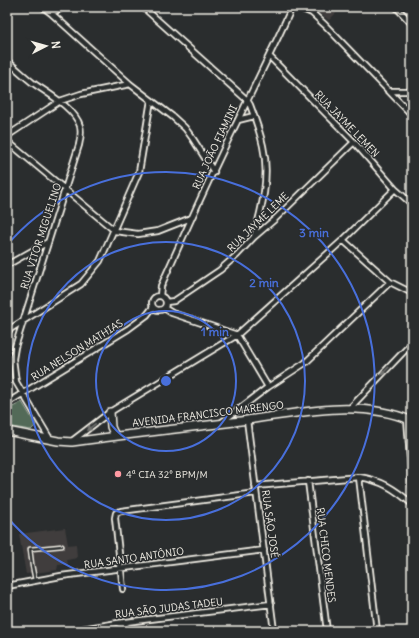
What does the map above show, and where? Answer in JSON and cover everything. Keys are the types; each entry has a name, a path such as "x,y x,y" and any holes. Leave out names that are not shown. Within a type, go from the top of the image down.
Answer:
{"main road":[{"name":"AVENIDA FRANCISCO MARENGO","path":"7,432 50,440 72,442 221,424 311,411 349,409 375,411 409,420"},
{"path":"110,412 111,426 115,436"}],"street":[{"path":"43,7 51,12 130,84 173,116 193,138 214,172"},
{"path":"51,12 64,7"},
{"path":"143,7 248,100 264,147 265,164 265,188 254,237"},
{"name":"RUA JOÃO FIAMINI","path":"160,296 162,286 191,218 270,57 292,7"},
{"path":"298,7 312,13 325,25 412,115"},
{"path":"396,7 412,24"},
{"name":"RUA JAYME LEMEN","path":"270,57 354,142 395,189 412,204"},
{"name":"RUA VITOR MIGUELINO","path":"7,60 34,83 60,101 73,114 80,126 81,136 15,347 13,359 13,371 16,382 50,440"},
{"path":"7,136 60,101 81,94 130,84"},
{"path":"388,91 412,91"},
{"path":"7,331 81,284 100,262 115,231 139,172 151,100"},
{"path":"238,120 254,116"},
{"path":"7,141 115,231 138,234 158,232 191,218"},
{"name":"RUA JAYME LEME","path":"166,302 174,301 220,270 354,142"},
{"path":"72,442 110,412 238,336 344,240 395,189"},
{"path":"344,240 390,282 412,294"},
{"path":"7,265 48,242"},
{"path":"221,424 268,387 305,363 390,282"},
{"path":"164,308 166,302 164,298 160,296 155,297 152,300 153,307 159,310 164,308 172,313 238,336 268,387"},
{"name":"RUA NELSON MATHIAS","path":"7,403 128,329 147,315 153,307"},
{"path":"349,409 412,343"},
{"name":"RUA SÃO JOSÉ","path":"247,420 274,631"},
{"path":"409,420 412,486"},
{"path":"255,486 359,477 374,479 386,485 412,504"},
{"path":"359,477 377,631"},
{"name":"RUA CHICO MENDES","path":"308,481 327,631"},
{"path":"123,589 115,518 116,513 121,511 256,493"},
{"name":"RUA SANTO ANTÔNIO","path":"7,586 121,568 264,550"},
{"name":"RUA SÃO JUDAS TADEU","path":"70,631 118,623 271,604"},
{"path":"118,623 140,631"}],"lane":[{"path":"36,581 30,549 62,546"}],"shaded area":[{"path":"310,7 342,7 329,20"},
{"path":"65,528 68,545 76,544 77,558 67,560 68,564 58,565 57,570 26,574 19,534"}],"green space":[{"path":"22,402 36,425 31,430 7,426 7,410"}],"place":[{"name":"4ª CIA 32º BPM/M","path":"118,474"}]}
